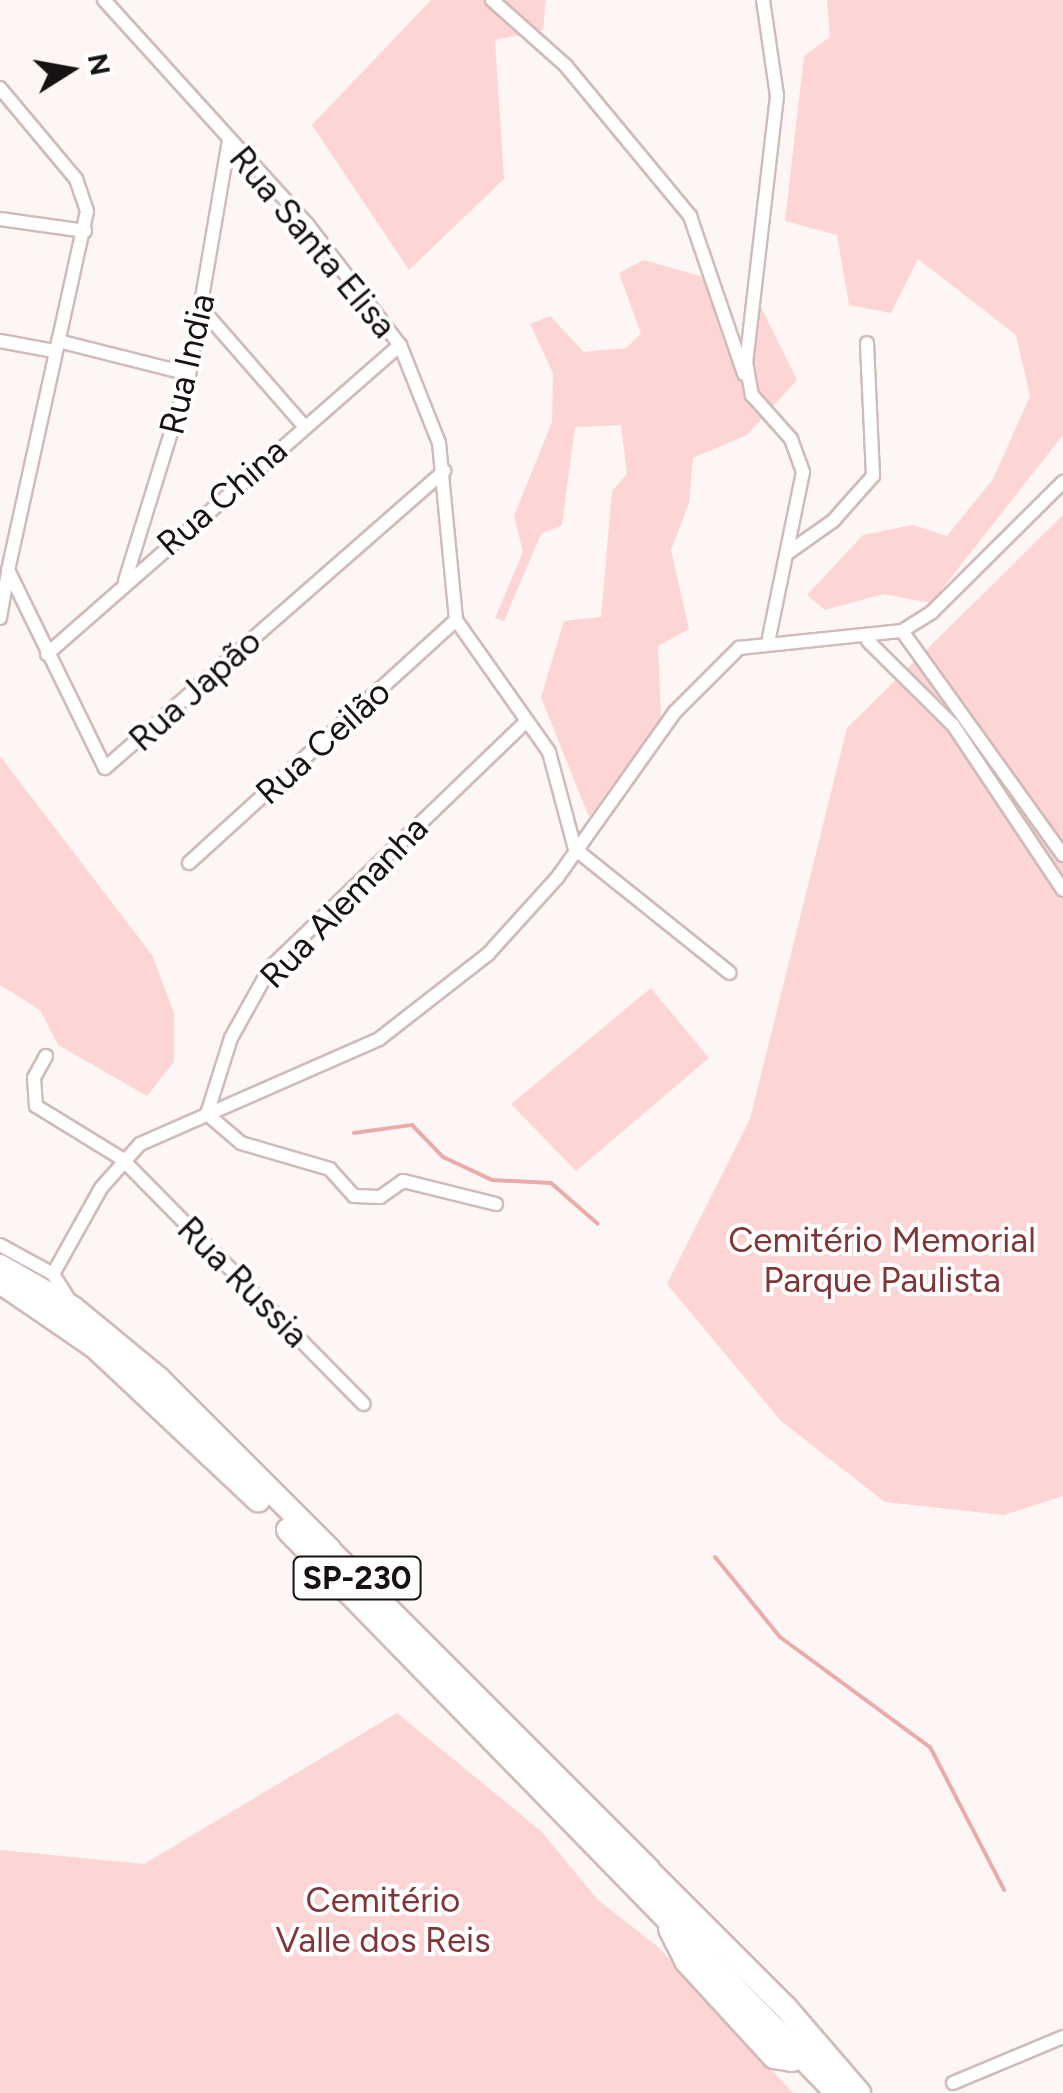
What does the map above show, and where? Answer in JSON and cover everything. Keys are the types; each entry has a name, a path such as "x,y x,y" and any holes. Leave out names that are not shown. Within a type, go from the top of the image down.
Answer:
{"highway":[{"name":"SP-230","path":"0,1266 73,1308 159,1379 692,1917 810,2047 836,2093"},
{"name":"SP-230","path":"0,1282 95,1347 174,1418 657,1908 810,2047"},
{"path":"810,2047 859,2093"}],"street":[{"name":"Rua Santa Elisa","path":"104,0 228,140 400,346 444,471 456,620"},
{"path":"492,0 566,66 690,216 748,380 801,456 788,552 769,638"},
{"path":"748,380 776,96 763,0"},
{"path":"0,88 76,179 84,230 15,520 0,618"},
{"name":"Rua India","path":"124,583 188,374 228,140"},
{"path":"0,219 84,230"},
{"path":"202,309 304,426"},
{"path":"0,341 56,346 188,374"},
{"path":"788,552 833,521 873,476 867,344"},
{"name":"Rua China","path":"47,654 400,346"},
{"name":"Rua Japão","path":"8,570 105,768 444,471"},
{"path":"53,1274 122,1160 207,1114 272,1092 429,1006 488,954 575,848 675,712 739,648 769,638 868,641 902,631 932,612 1063,482"},
{"path":"456,620 527,721 562,785 575,848 730,973"},
{"name":"Rua Ceilão","path":"189,864 456,620"},
{"path":"902,631 1063,855"},
{"path":"868,641 953,725 1063,890"},
{"name":"Rua Alemanha","path":"207,1114 231,1038 270,968 527,721"},
{"name":"Rua Russia","path":"46,1056 34,1078 36,1106 122,1160 364,1404"},
{"path":"207,1114 241,1143 318,1162 354,1196 380,1197 404,1181 496,1204"},
{"path":"0,1245 53,1274 73,1308"},
{"path":"952,2083 1063,2037"}],"green space":[{"path":"431,0 546,0 543,30 495,40 504,179 409,270 312,125"},
{"path":"827,0 1063,0 1063,435 931,603 883,594 825,610 807,595 863,535 912,525 947,536 993,479 1030,396 1016,335 918,259 891,313 849,305 837,235 785,221 804,56 830,37"},
{"path":"644,260 707,278 724,344 751,343 756,297 797,380 747,435 693,458 689,503 671,550 689,629 658,646 661,718 589,817 541,697 564,621 601,617 612,491 627,474 621,425 575,427 562,525 541,534 504,621 495,618 523,552 514,516 552,422 553,373 530,324 550,316 584,352 626,348 641,334 619,273"},
{"name":"Cemitério Memorial Parque Paulista","path":"1063,515 1063,1496 1004,1515 885,1502 781,1421 667,1284 750,1119 847,728"},
{"path":"0,756 152,955 174,1013 174,1062 147,1096 58,1045 40,1010 0,985"},
{"path":"651,988 709,1058 576,1171 511,1104"},
{"name":"Cemitério Valle dos Reis","path":"397,1713 541,1831 598,1900 657,1946 793,2093 0,2093 0,1850 144,1864"}],"waterway":[{"path":"354,1133 412,1125 443,1157 492,1180 551,1183 598,1224"},
{"path":"715,1557 780,1637 930,1747 1004,1890"}]}
